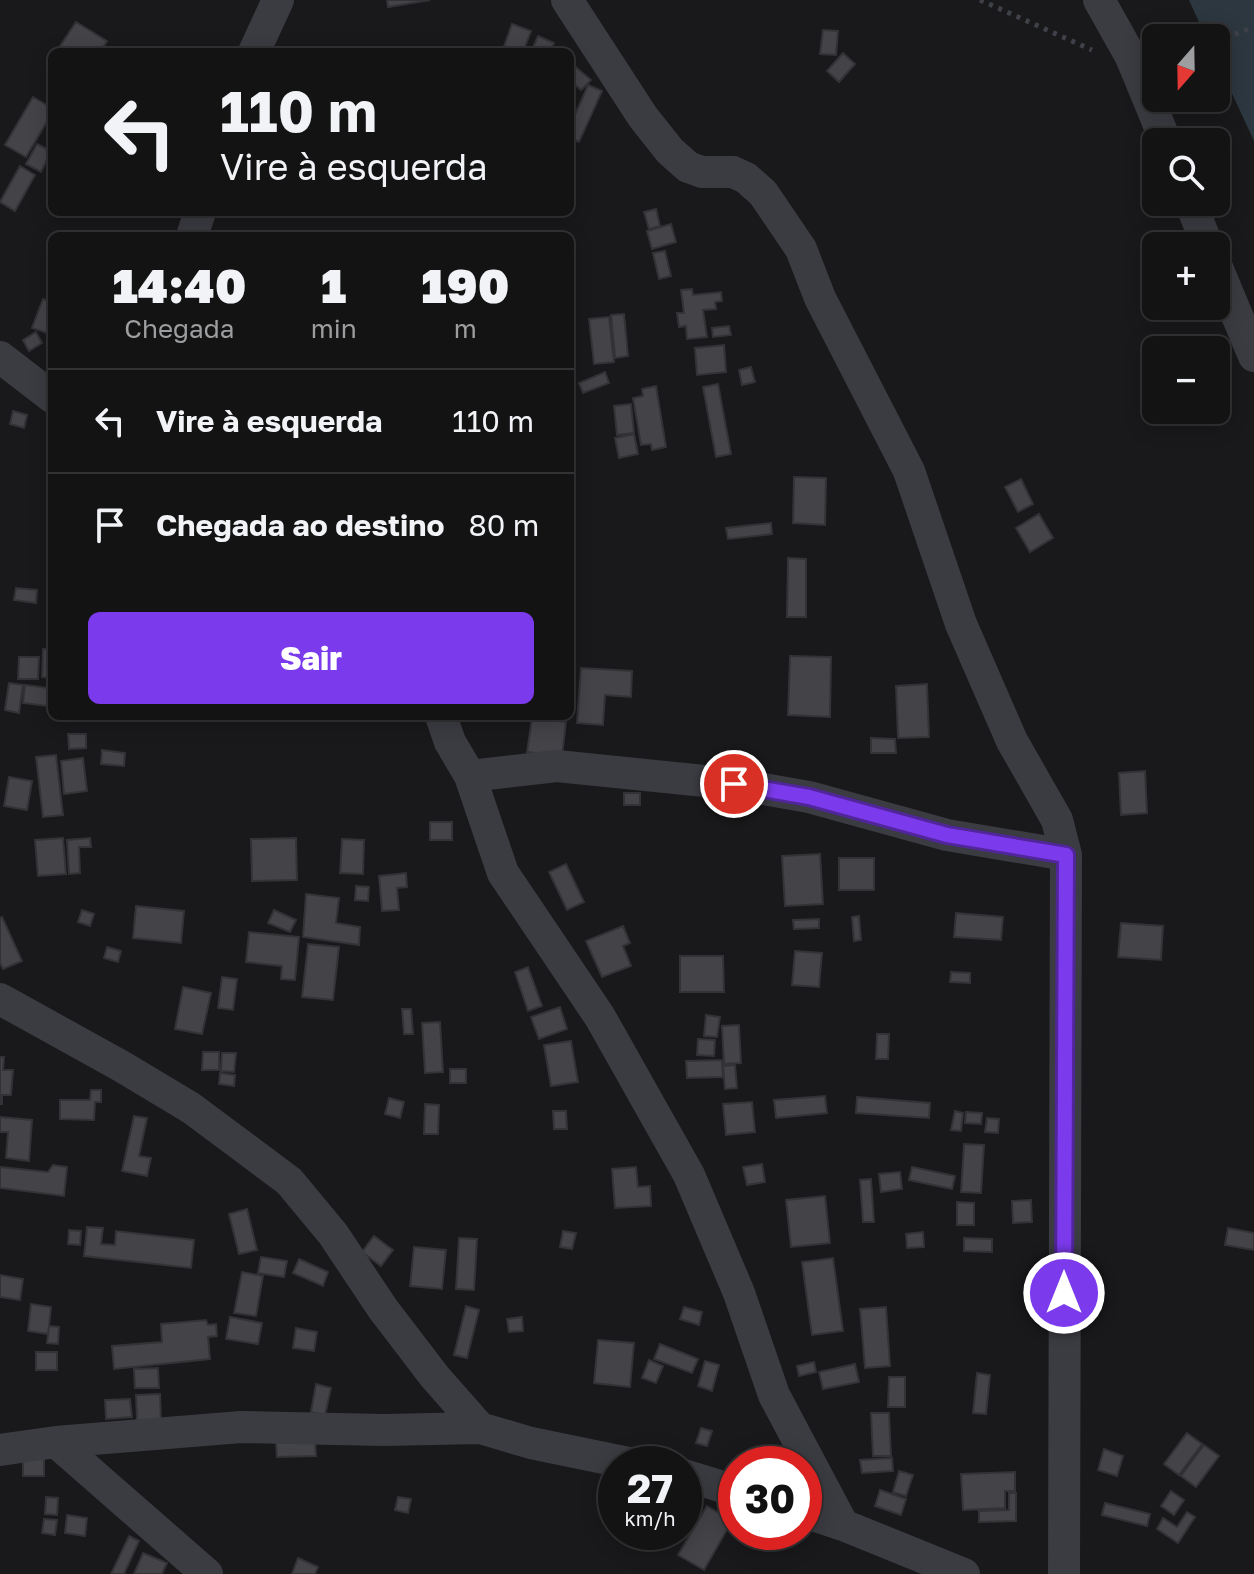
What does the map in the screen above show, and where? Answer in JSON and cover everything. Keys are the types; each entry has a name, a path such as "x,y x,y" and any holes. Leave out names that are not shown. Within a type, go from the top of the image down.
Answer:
{"street":[{"path":"256,48 278,0"},
{"path":"567,0 643,117 670,151 688,167 702,172 733,172 746,178 763,193 801,249 820,298 909,471 961,624 1012,741 1057,820 1066,855 1064,1574"},
{"path":"1099,0 1131,57 1160,128"},
{"path":"1230,299 1254,356"},
{"path":"0,357 48,394"},
{"path":"442,720 450,742 470,776 503,873 600,1017 689,1175 739,1293 774,1395 843,1525"},
{"path":"470,776 557,766 734,784 809,797 947,835 1066,855"},
{"path":"0,999 191,1108 289,1181 333,1234 383,1309 435,1377 480,1428"},
{"path":"0,1450 56,1442 241,1427 384,1430 480,1428 531,1443 598,1457"},
{"path":"56,1442 207,1574"},
{"path":"822,1518 964,1574"}],"path":[{"path":"980,0 1105,57 1131,57"},
{"path":"1230,36 1254,27"}],"shaded area":[{"path":"1189,0 1254,0 1254,141 1230,89 1230,24 1200,24"}],"building":[{"path":"387,0 430,0 388,7"},
{"path":"76,22 107,41 103,48 59,48"},
{"path":"512,24 531,31 525,48 503,48"},
{"path":"823,30 838,31 836,55 820,54"},
{"path":"538,36 554,43 552,48 533,48"},
{"path":"843,53 855,64 839,82 827,71"},
{"path":"574,65 591,80 581,90 574,84"},
{"path":"588,85 602,91 579,142 574,140 574,117"},
{"path":"33,97 48,106 48,120 26,157 5,145"},
{"path":"37,144 48,150 41,172 26,164"},
{"path":"20,166 35,175 15,211 0,202"},
{"path":"656,209 660,226 649,229 644,212"},
{"path":"671,224 676,242 652,249 647,231"},
{"path":"665,251 671,276 659,279 653,253"},
{"path":"692,289 693,295 721,292 722,301 715,302 716,309 703,310 707,337 687,339 686,326 679,327 677,313 684,313 681,290"},
{"path":"43,299 48,301 47,333 32,328"},
{"path":"624,314 628,356 615,358 611,315"},
{"path":"609,317 614,362 594,364 589,319"},
{"path":"729,326 731,335 713,337 712,328"},
{"path":"36,332 42,343 29,351 23,340"},
{"path":"724,345 726,372 697,375 695,348"},
{"path":"751,367 755,382 742,385 739,370"},
{"path":"605,372 609,383 583,393 579,383"},
{"path":"718,384 731,454 716,457 703,387"},
{"path":"656,386 666,447 652,450 651,444 641,445 633,398 643,396 642,389"},
{"path":"631,404 634,433 617,435 614,406"},
{"path":"13,411 27,415 24,428 10,424"},
{"path":"634,434 638,454 619,458 615,438"},
{"path":"794,477 826,478 825,525 793,523"},
{"path":"1021,479 1033,504 1018,512 1005,487"},
{"path":"1039,514 1053,538 1030,552 1016,528"},
{"path":"771,523 772,534 728,539 726,528"},
{"path":"788,558 806,559 806,617 787,617"},
{"path":"16,588 37,590 36,603 14,600"},
{"path":"43,649 48,649 48,678 42,677"},
{"path":"790,656 831,657 830,717 788,715"},
{"path":"19,657 39,657 38,679 18,679"},
{"path":"581,668 632,671 631,697 605,695 603,725 577,723"},
{"path":"9,683 23,685 19,713 5,710"},
{"path":"927,684 929,737 898,738 896,686"},
{"path":"25,685 48,688 47,706 23,703"},
{"path":"532,720 566,722 562,756 527,752"},
{"path":"68,734 86,734 86,748 69,749"},
{"path":"871,738 895,739 896,753 871,753"},
{"path":"102,750 125,753 124,766 101,764"},
{"path":"56,755 63,815 43,817 36,757"},
{"path":"83,758 87,791 64,794 61,761"},
{"path":"1145,771 1147,813 1121,815 1119,773"},
{"path":"9,777 32,781 27,810 4,806"},
{"path":"624,793 640,793 640,805 624,805"},
{"path":"430,822 452,822 452,840 430,840"},
{"path":"63,838 66,874 38,876 35,840"},
{"path":"90,838 91,847 79,847 80,873 69,874 67,840"},
{"path":"296,838 297,880 252,881 251,839"},
{"path":"342,839 364,840 363,874 340,873"},
{"path":"820,854 823,904 785,906 782,856"},
{"path":"839,858 874,858 874,890 839,890"},
{"path":"566,864 584,902 567,910 549,872"},
{"path":"406,873 407,887 397,888 399,910 382,911 379,876"},
{"path":"356,886 369,887 368,901 355,900"},
{"path":"306,894 339,898 336,923 360,927 359,945 303,937"},
{"path":"136,906 184,911 181,943 133,938"},
{"path":"82,910 94,914 90,926 78,922"},
{"path":"274,910 296,920 290,932 268,923"},
{"path":"956,913 1003,917 1001,940 954,937"},
{"path":"859,916 861,940 854,941 852,917"},
{"path":"2,917 22,961 3,969 0,963"},
{"path":"819,919 819,928 794,929 793,920"},
{"path":"1121,923 1163,926 1161,960 1118,957"},
{"path":"623,926 630,943 623,946 631,966 602,977 586,941"},
{"path":"249,932 299,937 295,980 281,979 282,966 246,962"},
{"path":"308,944 339,947 333,1000 302,997"},
{"path":"107,947 121,951 118,962 104,958"},
{"path":"795,951 822,953 819,987 792,985"},
{"path":"680,956 723,956 724,992 680,992"},
{"path":"528,967 542,1006 528,1011 515,972"},
{"path":"951,972 970,973 970,983 950,982"},
{"path":"222,977 237,979 233,1010 218,1008"},
{"path":"183,987 211,993 202,1034 175,1029"},
{"path":"560,1007 567,1029 539,1039 531,1017"},
{"path":"402,1009 411,1009 413,1034 404,1034"},
{"path":"706,1015 720,1017 717,1037 704,1036"},
{"path":"440,1022 443,1072 425,1073 422,1023"},
{"path":"739,1025 741,1063 724,1064 722,1026"},
{"path":"877,1034 889,1034 888,1059 876,1059"},
{"path":"698,1039 715,1040 714,1056 697,1055"},
{"path":"571,1041 578,1082 551,1086 544,1045"},
{"path":"203,1052 219,1052 219,1070 202,1070"},
{"path":"222,1053 236,1053 234,1072 221,1071"},
{"path":"0,1057 4,1057 3,1070 13,1070 11,1095 2,1095 2,1104 0,1104"},
{"path":"722,1060 723,1077 687,1078 686,1061"},
{"path":"735,1065 737,1088 725,1089 723,1066"},
{"path":"450,1069 466,1069 466,1083 450,1083"},
{"path":"220,1073 235,1075 234,1086 219,1084"},
{"path":"91,1090 101,1090 101,1102 95,1102 94,1120 60,1119 60,1100 90,1100"},
{"path":"825,1096 827,1113 776,1118 774,1100"},
{"path":"857,1097 930,1103 929,1118 856,1113"},
{"path":"389,1098 404,1102 400,1118 385,1114"},
{"path":"752,1102 755,1132 726,1135 723,1104"},
{"path":"425,1104 439,1105 438,1134 424,1134"},
{"path":"553,1111 566,1111 567,1129 554,1129"},
{"path":"955,1111 963,1113 961,1131 951,1130"},
{"path":"966,1112 982,1113 981,1124 965,1123"},
{"path":"134,1116 147,1118 139,1156 151,1158 147,1176 122,1171"},
{"path":"0,1117 32,1120 29,1161 6,1158 8,1132 0,1132"},
{"path":"987,1118 999,1119 998,1133 985,1132"},
{"path":"964,1144 984,1145 981,1193 961,1192"},
{"path":"762,1164 765,1182 747,1185 743,1167"},
{"path":"53,1165 67,1167 64,1196 0,1188 0,1167 48,1172"},
{"path":"636,1167 638,1187 650,1186 651,1206 615,1208 612,1169"},
{"path":"912,1167 955,1176 952,1189 909,1180"},
{"path":"900,1172 902,1189 881,1192 879,1174"},
{"path":"871,1179 874,1222 863,1222 860,1180"},
{"path":"825,1196 830,1243 791,1247 786,1200"},
{"path":"1031,1200 1032,1222 1013,1223 1012,1201"},
{"path":"957,1202 974,1203 974,1225 957,1225"},
{"path":"247,1209 257,1250 239,1254 229,1214"},
{"path":"87,1227 103,1228 101,1244 115,1245 116,1231 194,1240 191,1268 84,1256"},
{"path":"1228,1228 1254,1233 1254,1250 1225,1245"},
{"path":"69,1230 81,1231 80,1245 68,1244"},
{"path":"563,1231 576,1233 572,1249 560,1247"},
{"path":"923,1232 924,1247 907,1248 906,1234"},
{"path":"374,1236 393,1250 381,1266 362,1252"},
{"path":"459,1238 477,1239 474,1290 456,1289"},
{"path":"964,1238 992,1239 992,1252 964,1251"},
{"path":"414,1247 446,1250 442,1289 410,1286"},
{"path":"261,1257 287,1261 284,1277 258,1273"},
{"path":"833,1258 843,1331 812,1335 802,1262"},
{"path":"299,1259 328,1272 323,1286 293,1273"},
{"path":"242,1272 263,1276 256,1316 234,1313"},
{"path":"0,1275 23,1279 20,1300 0,1297"},
{"path":"31,1304 51,1307 48,1334 28,1331"},
{"path":"466,1306 479,1310 467,1358 454,1355"},
{"path":"684,1307 702,1312 699,1325 680,1319"},
{"path":"886,1307 890,1366 865,1368 860,1309"},
{"path":"230,1317 262,1323 258,1344 226,1339"},
{"path":"522,1317 523,1331 509,1332 507,1319"},
{"path":"206,1320 208,1325 216,1324 217,1336 208,1337 210,1359 114,1369 112,1346 162,1342 161,1324"},
{"path":"49,1326 59,1327 58,1344 47,1343"},
{"path":"296,1328 317,1332 314,1351 293,1348"},
{"path":"598,1340 634,1343 630,1387 594,1383"},
{"path":"660,1344 698,1359 692,1373 654,1359"},
{"path":"36,1352 57,1352 57,1370 36,1370"},
{"path":"649,1360 663,1366 656,1383 642,1378"},
{"path":"705,1361 719,1365 712,1391 698,1386"},
{"path":"814,1362 816,1372 799,1376 797,1366"},
{"path":"855,1364 859,1382 823,1389 819,1372"},
{"path":"158,1368 159,1388 135,1388 134,1369"},
{"path":"977,1373 990,1375 986,1414 973,1413"},
{"path":"889,1377 905,1377 905,1407 888,1407"},
{"path":"316,1384 331,1388 325,1415 311,1412"},
{"path":"160,1394 161,1420 137,1420 136,1395"},
{"path":"130,1399 132,1417 106,1419 105,1400"},
{"path":"871,1413 889,1413 891,1456 873,1456"},
{"path":"701,1428 712,1431 707,1446 696,1443"},
{"path":"1187,1433 1202,1444 1179,1475 1164,1464"},
{"path":"315,1441 316,1456 277,1457 276,1442"},
{"path":"1204,1445 1219,1456 1196,1487 1181,1476"},
{"path":"1104,1449 1123,1456 1117,1476 1098,1470"},
{"path":"23,1454 44,1455 44,1476 23,1476"},
{"path":"892,1458 893,1471 862,1473 860,1460"},
{"path":"899,1471 913,1475 906,1496 893,1492"},
{"path":"1015,1472 1015,1491 1005,1491 1005,1508 963,1510 961,1474"},
{"path":"880,1490 906,1499 901,1515 875,1506"},
{"path":"1171,1491 1184,1500 1174,1515 1161,1506"},
{"path":"1009,1493 1016,1493 1016,1521 979,1522 979,1511 1009,1510"},
{"path":"46,1497 58,1498 57,1515 45,1514"},
{"path":"398,1497 411,1499 408,1513 395,1510"},
{"path":"1105,1503 1150,1514 1147,1526 1102,1515"},
{"path":"707,1506 718,1513 718,1546 704,1570 678,1555 681,1550 702,1550 702,1514"},
{"path":"1187,1512 1195,1517 1178,1543 1157,1529 1163,1518 1177,1527"},
{"path":"67,1515 87,1518 85,1536 65,1533"},
{"path":"44,1519 57,1520 55,1535 42,1533"},
{"path":"129,1536 139,1541 124,1574 111,1574"},
{"path":"143,1553 167,1563 162,1574 134,1574"},
{"path":"298,1558 318,1567 315,1574 292,1574"}],"route":[{"path":"734,784 809,797 947,835 1066,855 1064,1293"}]}
